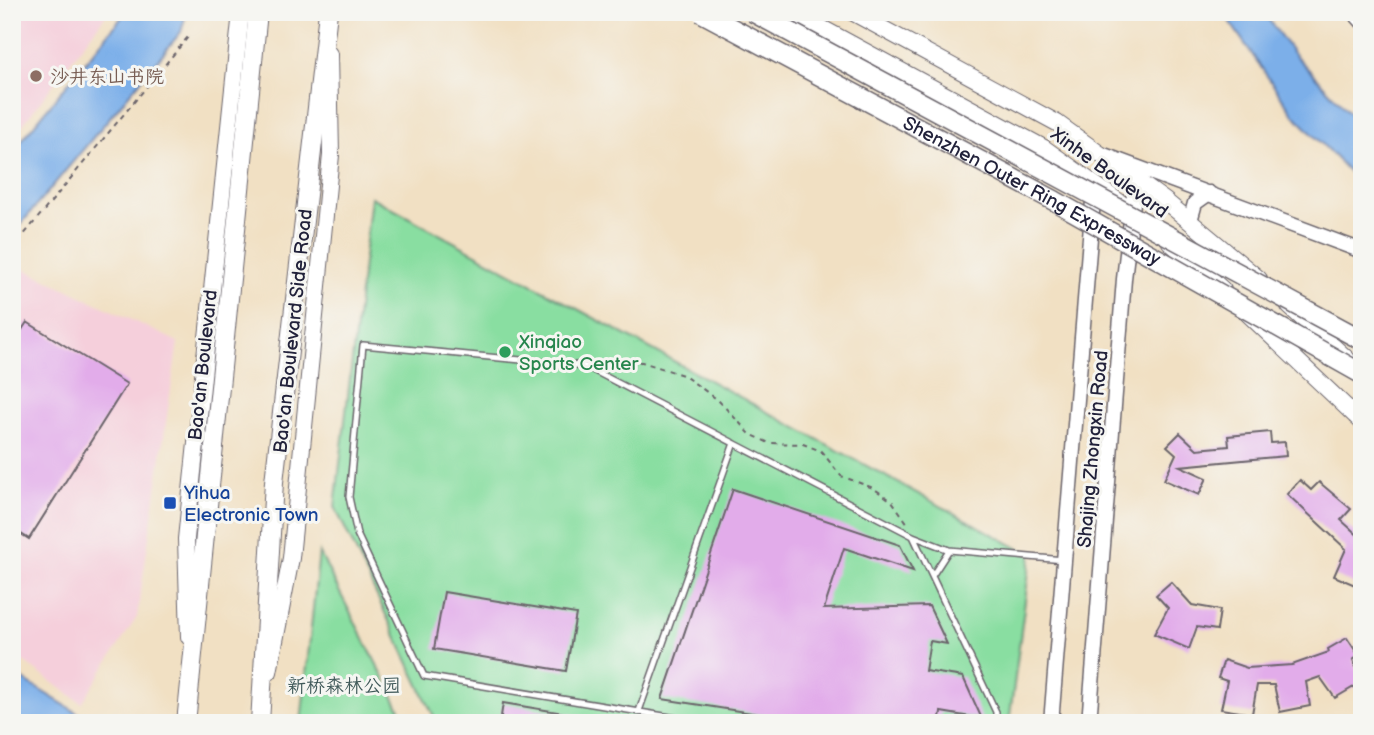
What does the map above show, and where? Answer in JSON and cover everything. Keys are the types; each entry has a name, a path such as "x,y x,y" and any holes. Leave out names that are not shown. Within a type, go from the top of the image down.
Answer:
{"highway":[{"name":"Shenzhen Outer Ring Expressway","path":"701,12 1055,201 1362,374"},
{"name":"Shenzhen Outer Ring Expressway","path":"753,12 1362,340"}],"main road":[{"path":"190,687 186,539 241,12"},
{"name":"Bao'an Boulevard","path":"187,723 258,12"},
{"name":"Xinhe Boulevard","path":"792,12 1044,148 1094,183 1132,211 1213,280 1362,422"},
{"name":"Xinhe Boulevard","path":"852,12 1058,123 1103,154 1190,220 1362,374"},
{"path":"260,723 274,482 328,18"}],"street":[{"path":"1352,12 1362,24"},
{"path":"1103,154 1362,251"},
{"name":"Shajing Zhongxin Road","path":"1089,722 1136,178"},
{"name":"Shajing Zhongxin Road","path":"1051,723 1094,183"},
{"path":"1190,220 1195,203 1209,193"},
{"path":"1089,722 1115,723"}],"lane":[{"path":"706,723 424,676 357,534 349,497 363,345 585,366 913,536 949,551 1063,560"},
{"path":"639,712 734,443"},
{"path":"913,536 996,712 996,723"},
{"path":"932,576 949,551"}],"path":[{"path":"12,249 188,37"},
{"path":"585,366 613,361 642,362 683,375 713,395 750,434 769,443 803,444 816,448 826,456 841,476 883,494 899,508 913,536"}],"shaded area":[{"name":"沙井东山书院","path":"12,12 108,12 12,139"},
{"path":"12,263 178,342 137,617 82,703 12,654"}],"green space":[{"name":"Xinqiao Sports Center","path":"371,197 1031,555 1009,723 437,723 335,507"},
{"name":"新桥森林公园","path":"319,552 407,723 301,723"}],"water":[{"path":"126,12 186,14 181,32 12,235 12,152"},
{"path":"1223,12 1263,12 1294,54 1362,126 1362,185 1294,115"},
{"path":"12,673 94,723 12,723"}],"building":[{"path":"27,322 127,384 29,539 12,528 12,345"},
{"path":"1270,432 1271,443 1285,442 1286,456 1180,466 1207,478 1199,495 1164,480 1176,454 1167,446 1180,433 1197,449 1229,446 1228,436"},
{"path":"1300,480 1311,490 1319,482 1351,509 1341,520 1362,539 1362,588 1334,576 1346,549 1287,494"},
{"path":"733,489 900,545 913,571 844,548 824,609 929,606 947,644 930,641 925,671 963,677 982,719 941,712 939,723 815,723 662,699"},
{"path":"1171,582 1192,605 1220,610 1217,630 1197,627 1189,649 1154,634 1168,608 1156,595"},
{"path":"444,592 576,614 566,671 434,649"},
{"path":"1347,638 1359,656 1353,660 1362,682 1335,698 1320,677 1306,682 1310,706 1280,712 1274,685 1257,685 1252,714 1221,709 1227,681 1218,678 1224,660 1247,668 1292,665 1329,652 1328,649"},
{"path":"503,703 588,717 587,723 500,723"}],"place":[{"name":"沙井东山书院","path":"36,76"},
{"name":"Xinqiao Sports Center","path":"505,352"},
{"name":"Yihua Electronic Town","path":"170,503"}]}
